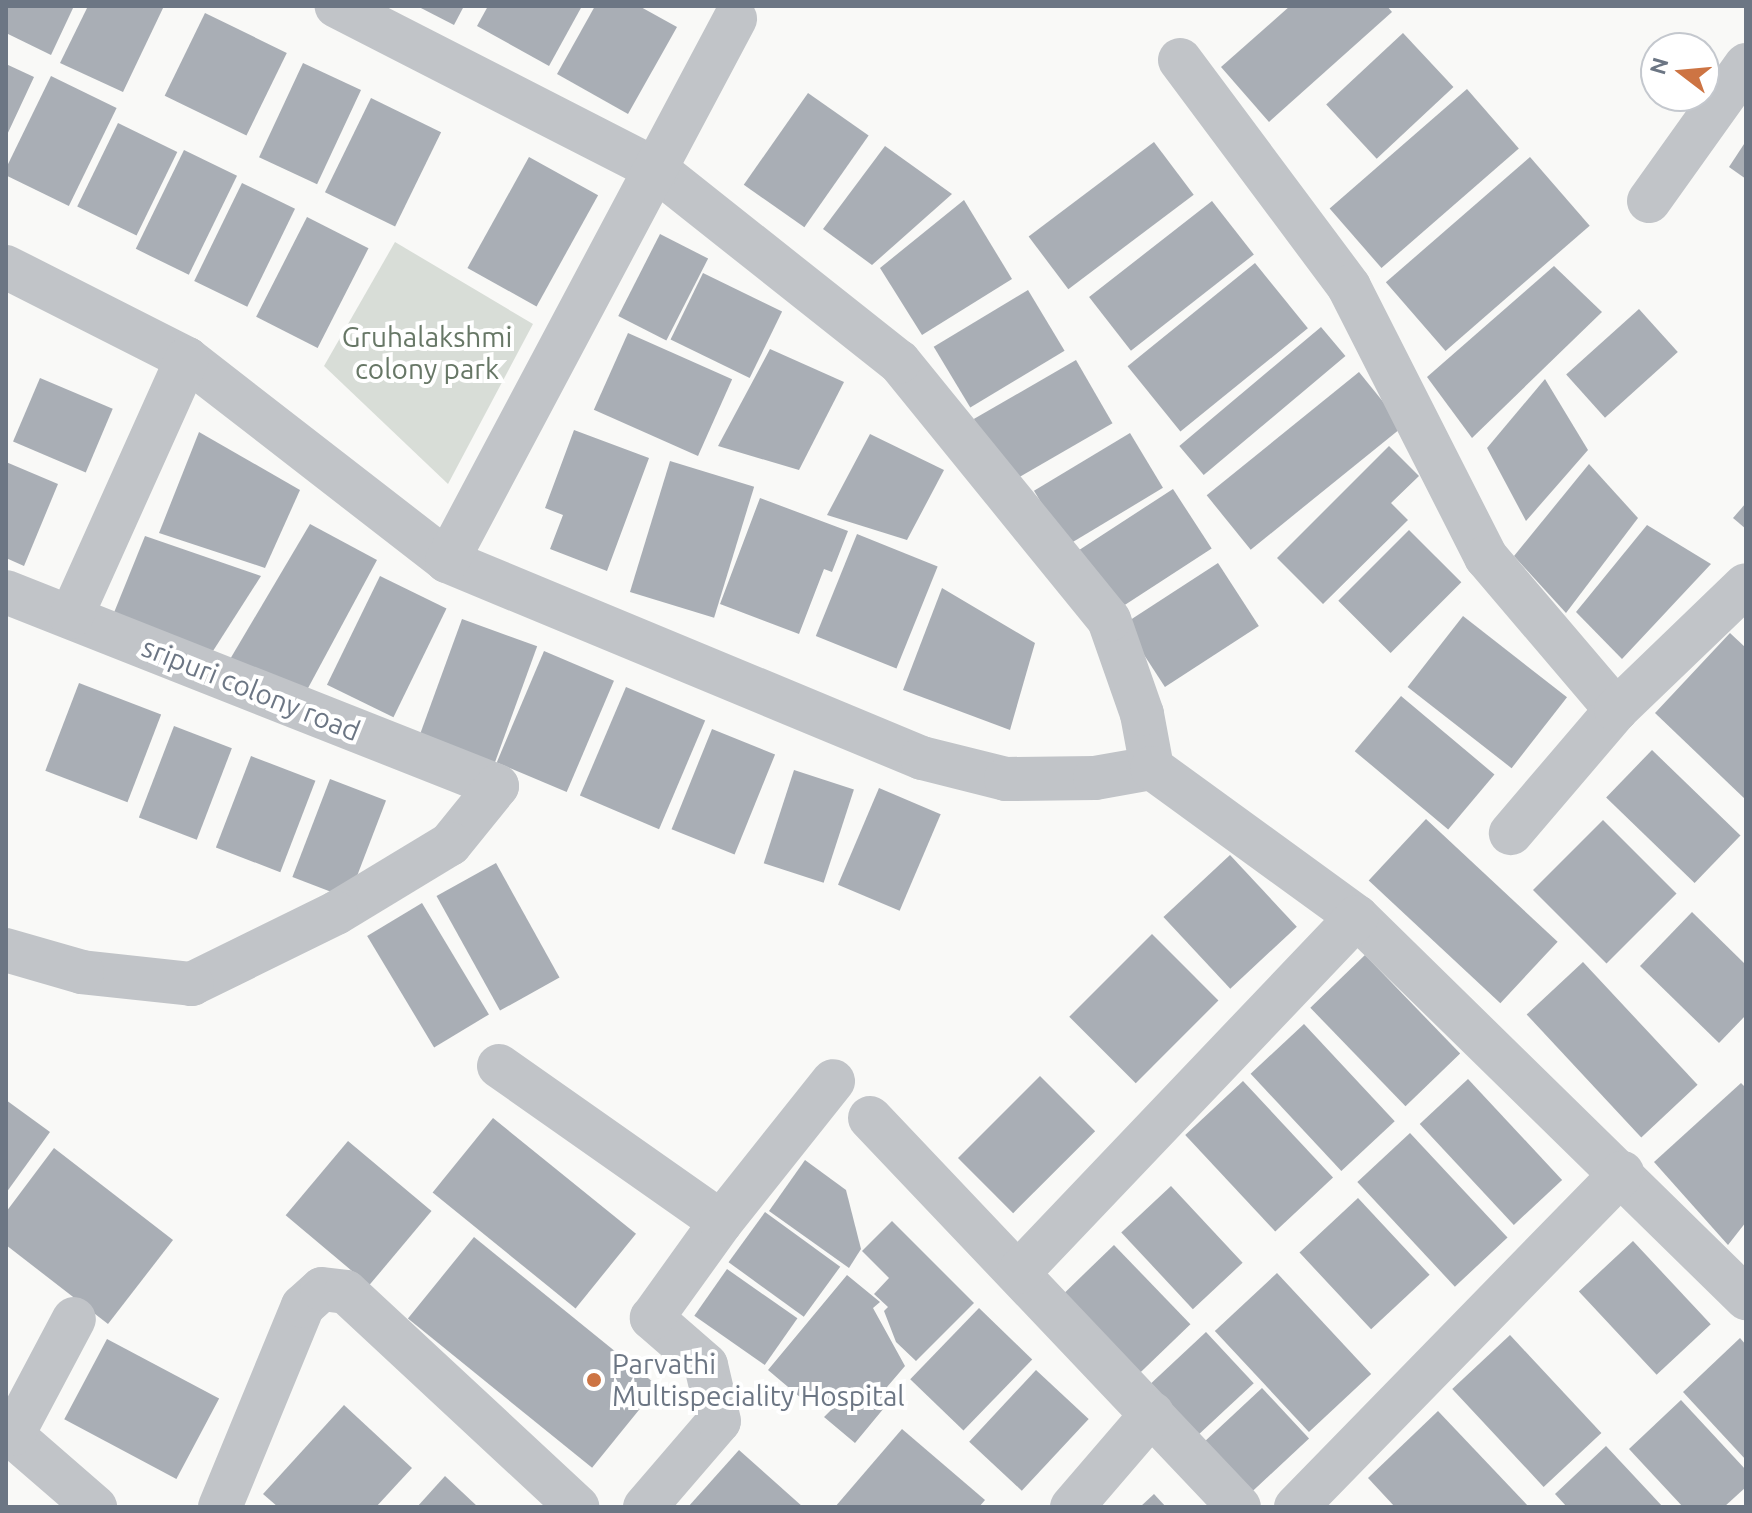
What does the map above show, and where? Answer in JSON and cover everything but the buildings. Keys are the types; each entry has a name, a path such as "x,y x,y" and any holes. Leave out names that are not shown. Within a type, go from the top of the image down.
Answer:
{"street":[{"path":"337,6 657,170 899,362 1109,620 1142,714 1152,768 1357,917 1622,1173 1746,1298"},
{"path":"447,561 735,19"},
{"path":"1180,60 1349,287 1486,557 1616,710"},
{"path":"1649,201 1746,65"},
{"path":"6,267 187,359 447,561 922,758 1006,779 1095,778 1152,768"},
{"path":"71,617 187,359"},
{"path":"1511,833 1616,710 1746,585"},
{"name":"sripuri colony road","path":"6,592 497,786 450,844 336,913 192,984 82,972 6,950"},
{"path":"1019,1272 1357,917"},
{"path":"499,1066 721,1222"},
{"path":"645,1507 719,1421 706,1365 652,1318 721,1222 833,1081"},
{"path":"870,1118 1239,1507"},
{"path":"1296,1507 1622,1173"},
{"path":"220,1507 303,1306 322,1289 346,1292 577,1507"},
{"path":"74,1319 9,1432 95,1507"},
{"path":"1072,1507 1152,1414"}],"green space":[{"name":"Gruhalakshmi colony park","path":"395,242 533,324 448,484 324,366"}],"place":[{"name":"Parvathi Multispeciality Hospital","path":"594,1380"}]}
